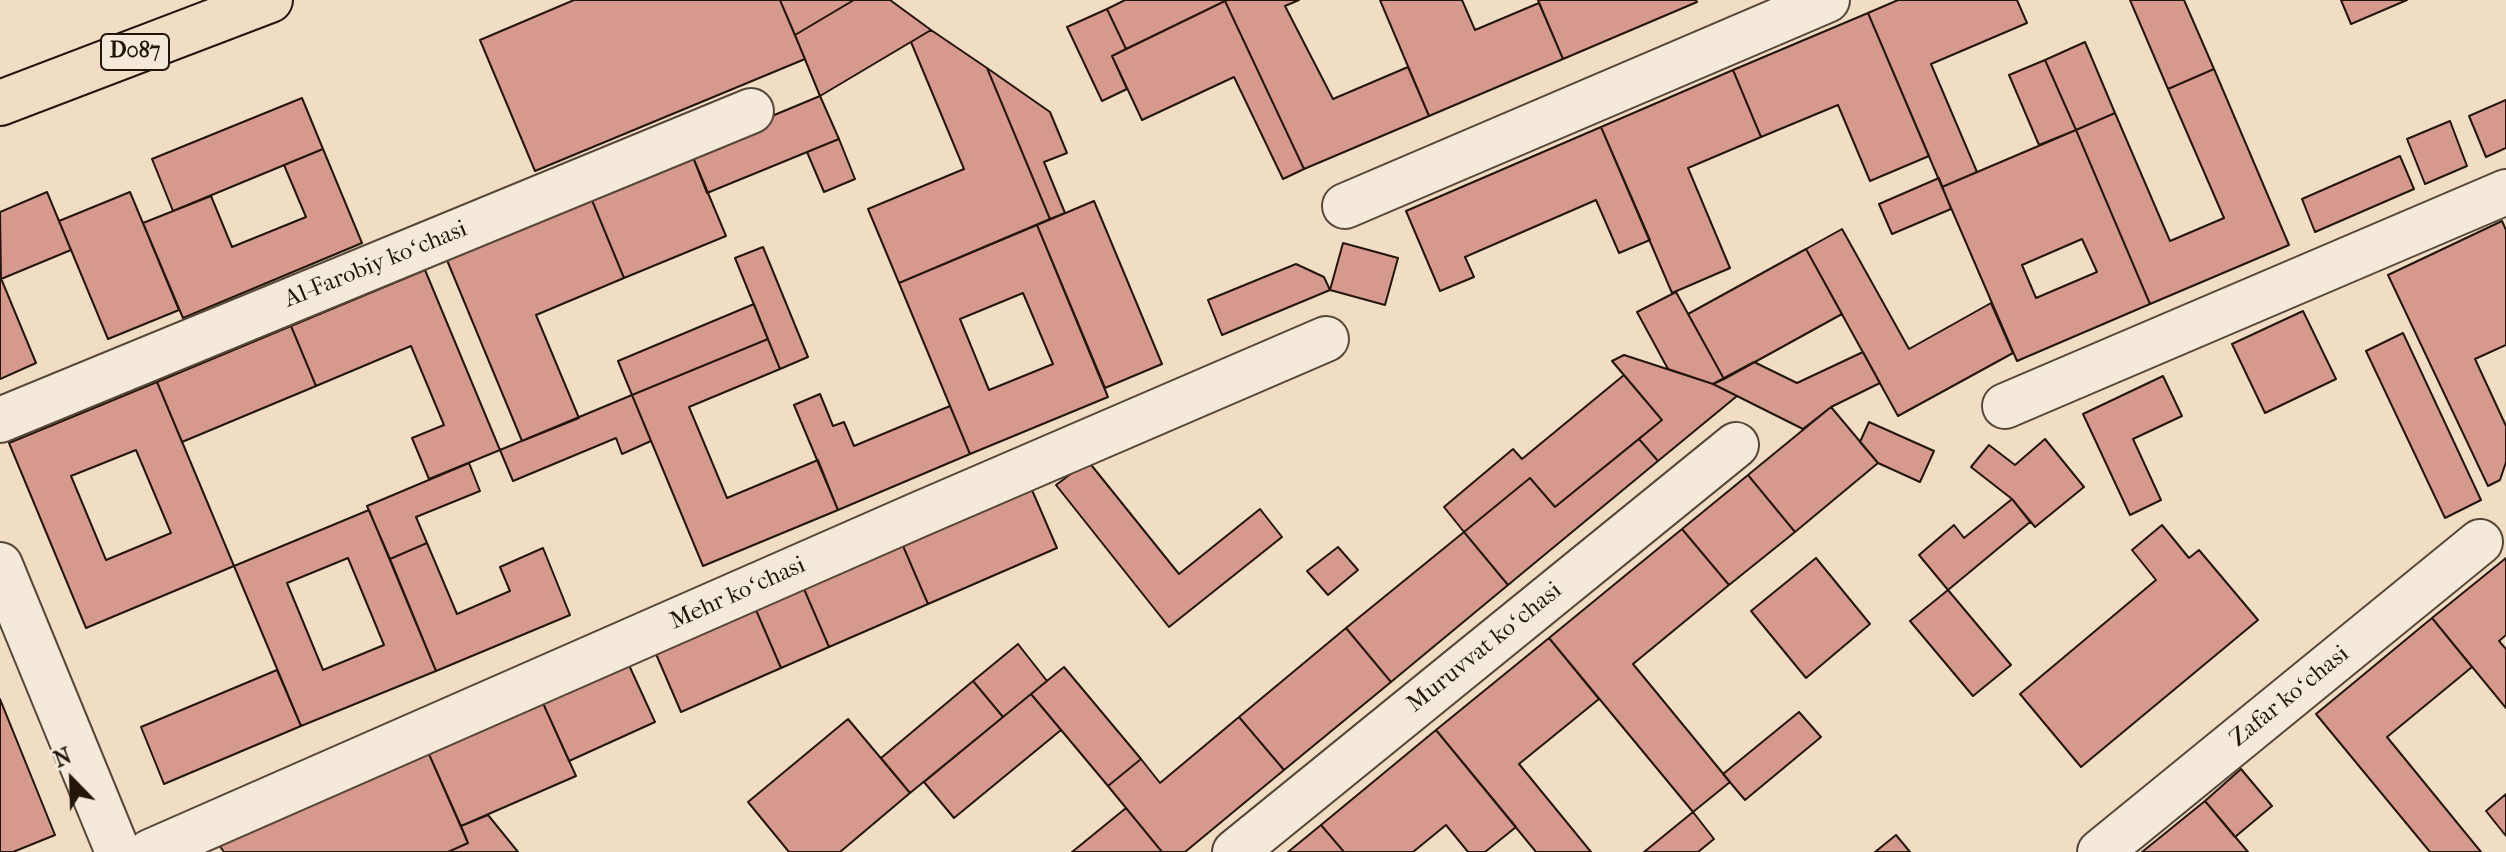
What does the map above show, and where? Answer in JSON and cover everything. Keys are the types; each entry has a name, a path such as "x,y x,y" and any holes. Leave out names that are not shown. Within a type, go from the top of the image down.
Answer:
{"main road":[{"name":"D087","path":"0,103 270,0"}],"street":[{"path":"1345,206 1827,0"},
{"name":"Al-Farobiy koʻchasi","path":"0,420 751,111"},
{"path":"2005,406 2506,192"},
{"name":"Mehr koʻchasi","path":"150,852 1326,339"},
{"name":"Muruvvat koʻchasi","path":"1235,852 1736,445"},
{"name":"Zafar koʻchasi","path":"2100,852 2480,542"},
{"path":"0,565 118,852"}],"building":[{"path":"574,0 780,0 805,59 535,171 480,40"},
{"path":"780,0 854,0 795,35"},
{"path":"854,0 890,0 931,30 820,96 795,35"},
{"path":"1125,0 1225,1 1126,49 1107,9"},
{"path":"1299,0 1285,6 1333,99 1408,67 1429,116 1304,169 1225,1"},
{"path":"1380,0 1462,0 1475,30 1539,3 1563,59 1429,116"},
{"path":"1538,0 1696,0 1697,2 1563,59"},
{"path":"1898,0 2017,0 2027,23 1931,64 1977,172 1942,187 1868,13"},
{"path":"2130,0 2184,0 2214,69 2168,89"},
{"path":"2341,0 2407,0 2351,24"},
{"path":"1225,1 1304,169 1283,179 1234,77 1142,120 1112,56"},
{"path":"1107,9 1126,49 1112,56 1127,89 1102,101 1067,27"},
{"path":"1868,13 1929,156 1870,181 1838,105 1761,137 1733,70"},
{"path":"931,30 987,68 1050,219 899,283 868,209 964,169 911,42"},
{"path":"2085,42 2115,113 2076,130 2045,60"},
{"path":"2045,60 2076,130 2039,145 2009,75"},
{"path":"987,68 1050,112 1067,153 1044,162 1065,213 1050,219"},
{"path":"2214,69 2289,245 2150,304 2076,130 2115,113 2170,241 2224,218 2168,89"},
{"path":"1733,70 1761,137 1688,168 1730,268 1672,293 1601,127"},
{"path":"820,96 839,139 707,193 690,150"},
{"path":"302,98 323,149 173,211 152,159"},
{"path":"2506,100 2506,148 2486,157 2469,116"},
{"path":"2450,121 2467,166 2425,184 2407,139"},
{"path":"1601,127 1650,240 1619,253 1596,200 1465,257 1474,277 1440,291 1406,211"},
{"path":"2076,130 2150,304 2017,361 1942,187","holes":["2082,239 2097,272 2036,298 2022,265"]},
{"path":"839,139 855,179 824,192 807,152"},
{"path":"323,149 362,243 183,318 143,223 211,196 232,247 306,217 284,165"},
{"path":"690,150 726,236 624,278 589,193"},
{"path":"2400,156 2414,189 2315,232 2302,199"},
{"path":"1939,178 1951,209 1892,234 1879,204"},
{"path":"47,192 71,250 1,279 0,212"},
{"path":"130,192 179,310 108,339 59,221"},
{"path":"589,193 624,278 536,315 579,418 522,441 444,253"},
{"path":"1094,201 1162,364 1105,388 1037,225"},
{"path":"2502,221 2506,230 2506,345 2475,359 2506,426 2506,462 2500,480 2488,486 2388,275"},
{"path":"1037,225 1108,397 970,454 899,283","holes":["1023,293 1053,364 989,390 960,319"]},
{"path":"1842,229 1909,349 1991,303 2013,353 1898,416 1806,249"},
{"path":"1343,243 1398,258 1385,305 1330,290"},
{"path":"763,247 808,357 780,369 735,258"},
{"path":"1806,249 1842,314 1724,379 1688,314"},
{"path":"1296,264 1324,277 1330,290 1222,335 1208,300"},
{"path":"425,270 500,450 429,479 412,438 444,425 411,346 316,386 291,326"},
{"path":"0,276 36,363 0,379"},
{"path":"1676,292 1724,379 1713,384 1668,369 1637,312"},
{"path":"754,304 768,339 632,395 618,361"},
{"path":"2303,311 2336,379 2265,413 2232,344"},
{"path":"291,326 316,386 182,442 157,382"},
{"path":"2403,333 2481,500 2445,518 2366,351"},
{"path":"768,339 780,369 689,407 727,498 818,460 838,510 703,566 632,395"},
{"path":"1863,352 1880,383 1831,407 1803,429 1713,384 1754,362 1797,383"},
{"path":"1624,355 1713,384 1737,396 1658,461 1639,439 1662,420 1612,361"},
{"path":"1624,375 1662,420 1555,507 1530,478 1464,532 1444,507 1513,449 1522,459"},
{"path":"2163,376 2182,416 2133,439 2161,500 2130,515 2083,414"},
{"path":"157,382 234,566 86,628 9,443","holes":["136,450 171,533 106,560 71,476"]},
{"path":"820,394 833,426 844,422 854,446 950,406 970,454 838,510 794,405"},
{"path":"632,395 651,441 622,454 616,438 513,481 500,450"},
{"path":"1831,407 1878,463 1795,532 1748,475"},
{"path":"1869,422 1934,451 1920,482 1878,463 1860,442"},
{"path":"1639,439 1658,461 1508,585 1464,532 1530,478 1555,507"},
{"path":"2045,439 2084,487 2035,527 2012,499 1971,467 1989,445 2015,465"},
{"path":"1088,461 1179,574 1260,509 1282,537 1169,627 1056,485"},
{"path":"469,463 480,491 416,517 427,543 390,559 367,506"},
{"path":"1748,475 1795,532 1729,585 1682,529"},
{"path":"1032,490 1057,548 928,604 903,546"},
{"path":"2012,499 2030,522 1948,590 1919,555 1954,525 1964,538"},
{"path":"369,510 436,671 301,726 234,566","holes":["348,558 384,645 323,670 287,583"]},
{"path":"2162,525 2189,558 2199,550 2258,620 2081,767 2020,694 2156,580 2132,550"},
{"path":"1682,529 1729,585 1633,664 1730,782 1693,812 1549,638"},
{"path":"1464,532 1508,585 1391,682 1346,628"},
{"path":"427,543 457,614 510,591 500,567 543,548 570,615 436,671 390,559"},
{"path":"903,546 928,604 829,647 804,589"},
{"path":"1338,547 1358,570 1328,595 1307,571"},
{"path":"1816,558 1870,624 1806,678 1751,611"},
{"path":"2506,558 2506,635 2499,641 2506,649 2506,708 2432,618"},
{"path":"804,589 829,647 781,668 756,610"},
{"path":"1948,590 2011,665 1973,696 1910,621"},
{"path":"756,610 781,668 681,712 656,654"},
{"path":"2432,618 2472,667 2387,737 2481,852 2430,852 2316,714"},
{"path":"1346,628 1391,682 1284,770 1239,717"},
{"path":"1549,638 1599,699 1519,764 1591,852 1536,852 1436,730"},
{"path":"1018,644 1047,681 1003,717 973,681"},
{"path":"628,663 655,722 569,761 542,701"},
{"path":"1064,667 1141,759 1108,786 1031,694"},
{"path":"277,670 301,726 164,784 141,727"},
{"path":"973,681 1003,717 910,793 881,758"},
{"path":"1031,694 1061,730 954,818 924,782"},
{"path":"0,699 55,835 13,852 0,852"},
{"path":"542,701 576,776 461,826 428,752"},
{"path":"1799,712 1821,737 1745,800 1723,774"},
{"path":"1239,717 1284,770 1185,852 1162,852 1108,786 1141,759 1160,783"},
{"path":"848,719 910,793 840,852 789,852 748,802"},
{"path":"1436,730 1516,827 1485,852 1468,852 1446,825 1413,852 1344,852 1321,825"},
{"path":"428,752 468,843 448,852 224,852 219,845"},
{"path":"2241,769 2272,806 2235,837 2205,801"},
{"path":"2506,794 2506,836 2486,811"},
{"path":"2205,801 2248,852 2142,852"},
{"path":"1126,808 1162,852 1072,852"},
{"path":"1693,812 1714,839 1698,852 1644,852"},
{"path":"488,815 518,852 448,852 468,843 461,826"},
{"path":"1321,825 1344,852 1288,852"},
{"path":"1896,835 1910,852 1875,852"}]}
